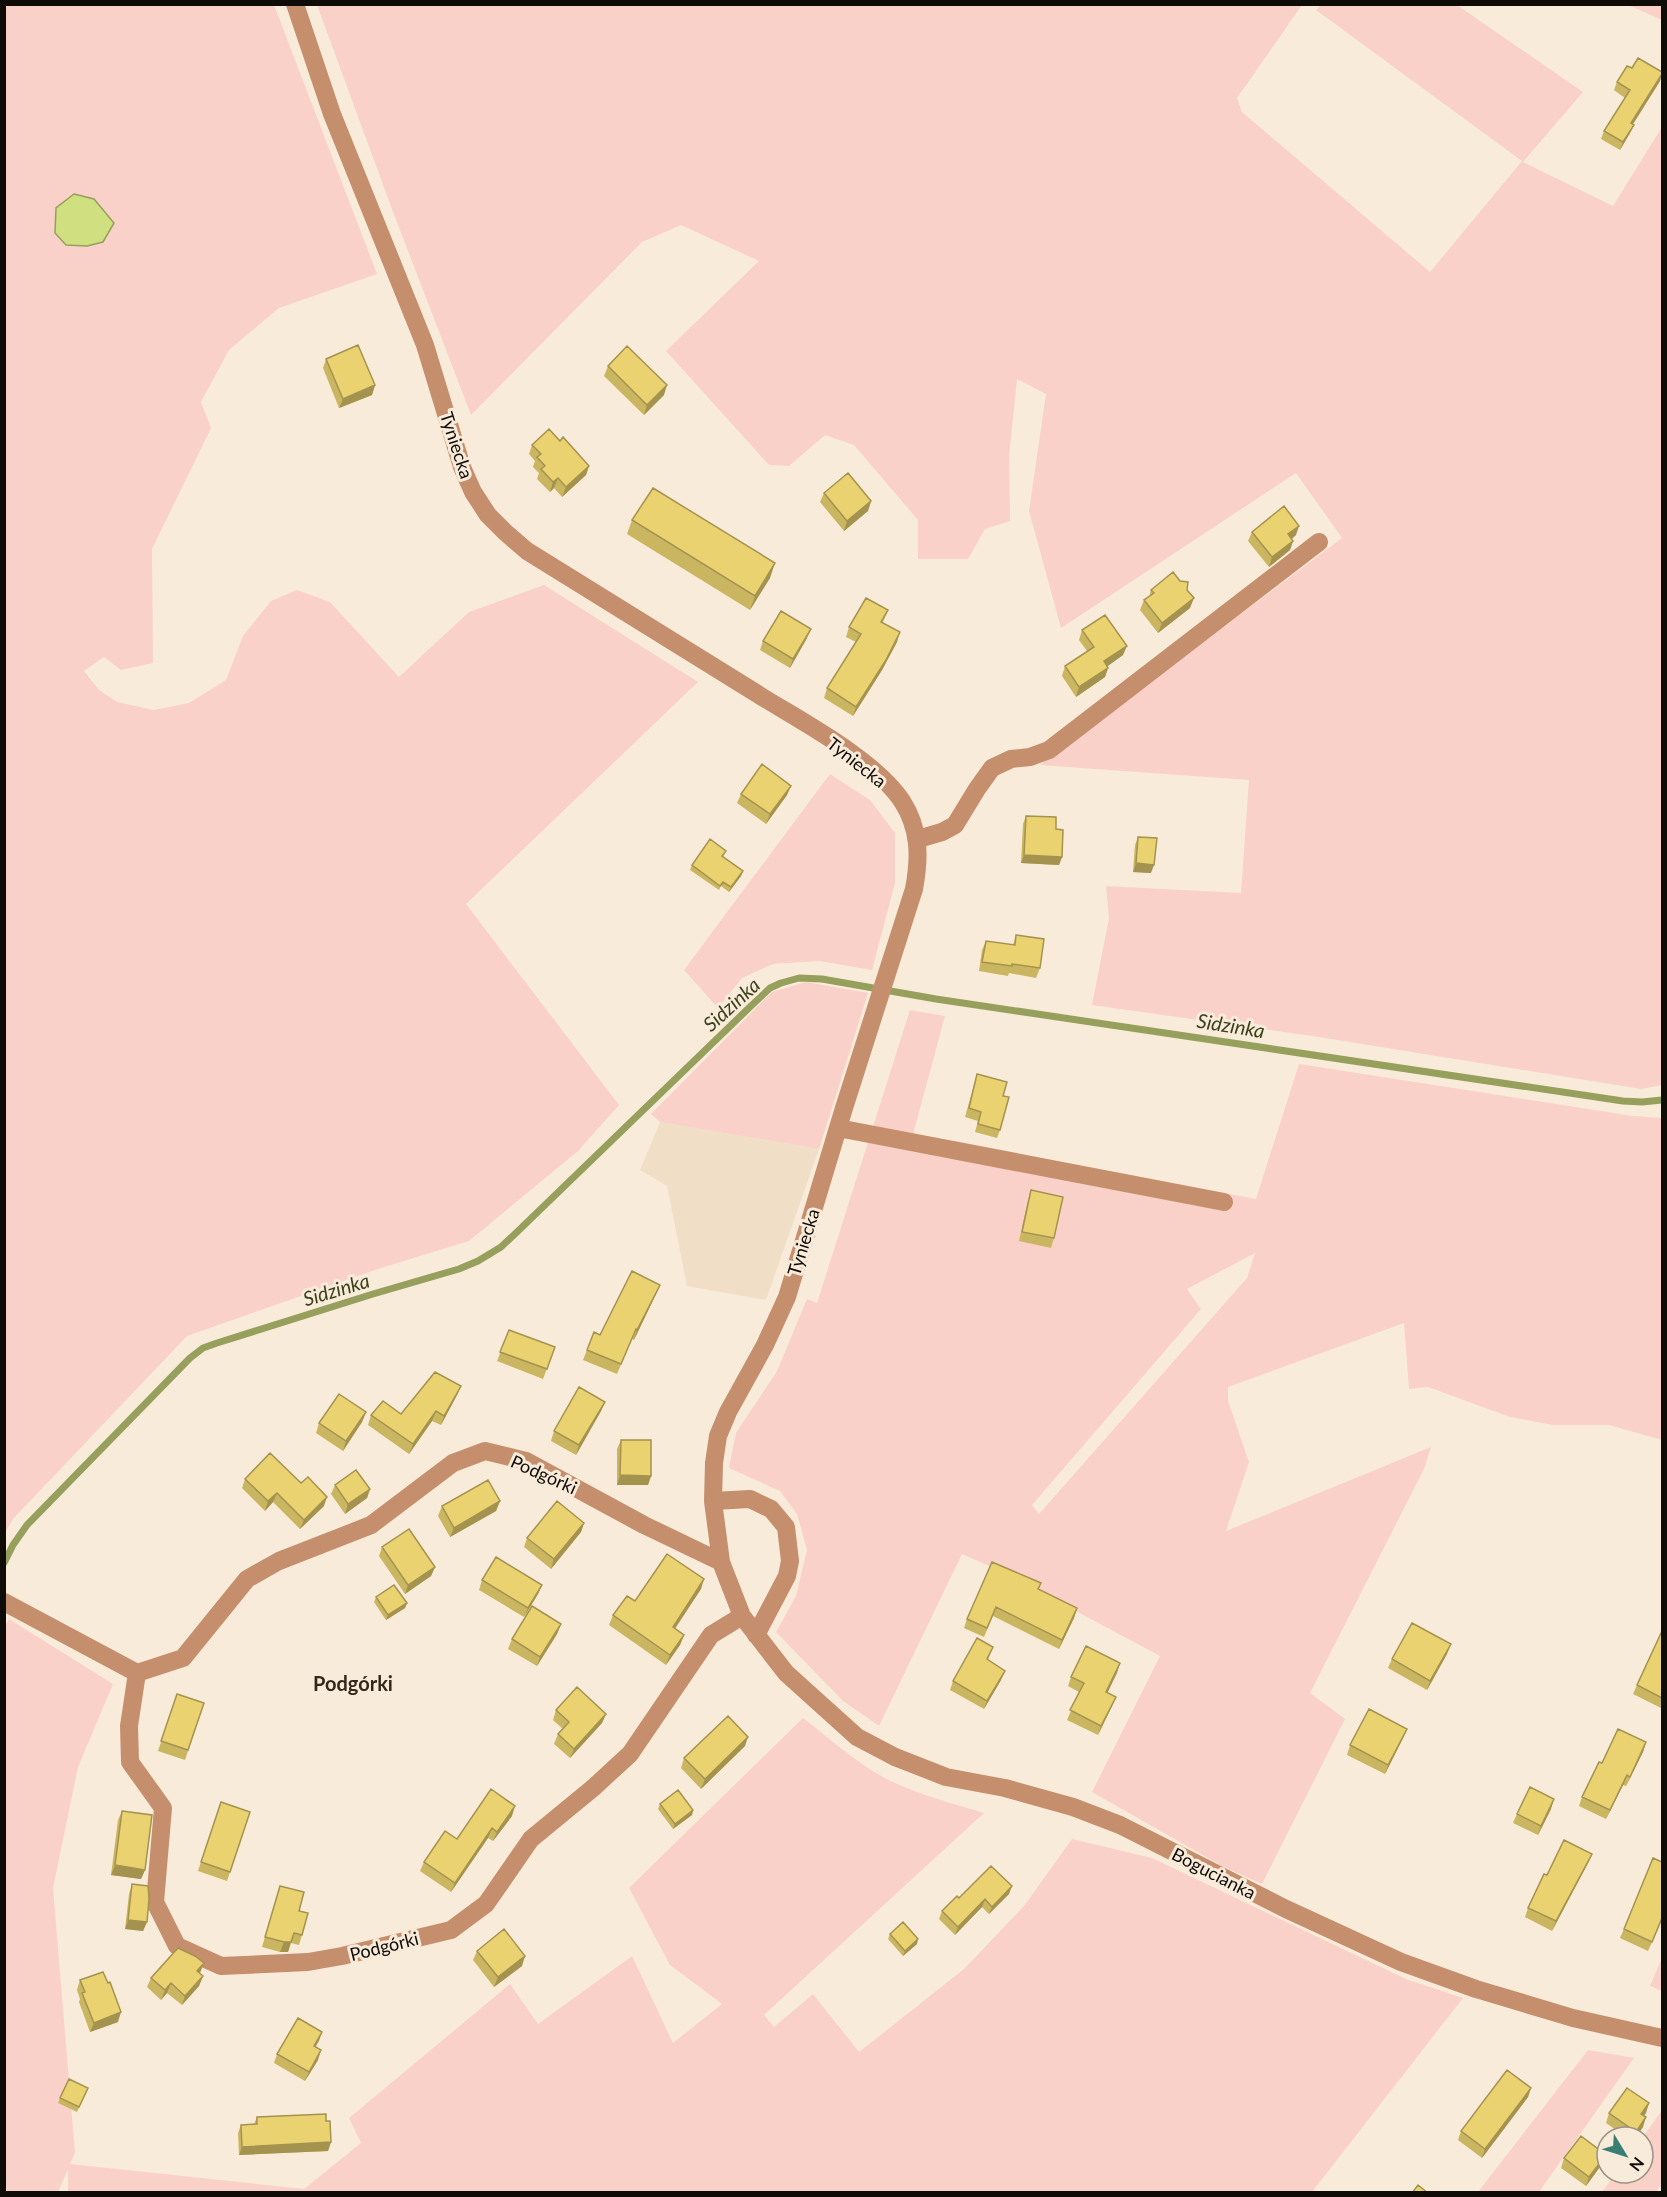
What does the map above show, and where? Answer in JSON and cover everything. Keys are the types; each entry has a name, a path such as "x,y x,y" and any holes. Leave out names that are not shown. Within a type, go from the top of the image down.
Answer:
{"street":[{"name":"Tyniecka","path":"295,4 332,114 425,345 462,467 473,492 488,514 527,551 806,724 873,770 902,801 918,839 919,864 914,889 787,1297 718,1436 714,1463 713,1501 721,1562 742,1616 786,1673"},
{"path":"918,839 956,825 992,768 1011,759 1030,757 1049,750 1319,542"},
{"path":"838,1128 1224,1202"},
{"name":"Podgórki","path":"721,1562 644,1525 526,1461 485,1451 453,1463 371,1525 279,1561 247,1579 183,1658 137,1673 129,1726 130,1762 163,1808 155,1902 177,1946 221,1966 308,1962 451,1930 486,1904 531,1839 630,1754 711,1635 742,1616"},
{"path":"713,1501 750,1499 771,1509 786,1527 790,1562 787,1576 756,1635"},
{"path":"6,1603 137,1673"},
{"name":"Bogucianka","path":"786,1673 857,1737 895,1758 946,1777 1005,1788 1073,1807 1120,1825 1286,1909 1401,1962 1476,1989 1573,2018 1662,2038"}],"shaded area":[{"path":"5,5 274,5 377,274 279,308 229,350 201,402 211,428 152,549 153,663 121,670 104,657 84,671 99,690 117,702 154,710 189,703 226,680 243,636 271,601 297,590 330,602 399,677 469,612 544,585 698,682 466,904 619,1105 578,1151 469,1241 381,1268 187,1336 13,1519 5,1533"},
{"path":"317,5 1302,5 1237,98 1242,112 1430,272 1522,161 1316,10 1321,5 1457,5 1583,92 1523,162 1613,206 1662,127 1662,1085 1641,1089 1319,1037 1092,1005 1109,918 1106,886 1241,893 1249,780 1040,765 1342,538 1296,473 1061,628 1029,511 1046,394 1017,379 1009,457 1010,521 985,529 968,559 918,559 918,520 854,445 825,435 789,466 769,465 666,351 759,261 681,225 642,242 471,415"},
{"path":"1628,5 1662,5 1662,20"},
{"path":"74,194 94,199 114,223 103,242 87,246 66,245 55,233 56,208"},
{"path":"830,774 870,800 895,833 895,883 872,970 819,961 773,964 742,978 718,1008 684,970"},
{"path":"806,982 868,993 819,1149 660,1122 651,1114 772,992"},
{"path":"910,1010 945,1016 913,1134 1256,1199 1299,1064 1633,1116 1662,1118 1662,1440 1609,1425 1553,1425 1510,1417 1428,1387 1409,1389 1404,1323 1228,1387 1228,1401 1249,1462 1226,1531 1431,1447 1424,1469 1310,1693 1345,1719 1262,1884 1222,1866 1092,1792 1160,1656 1005,1573 962,1554 879,1726 843,1701 776,1632 796,1596 807,1550 797,1514 780,1491 729,1468 736,1433 777,1371 807,1299 817,1303","holes":["1255,1253 1247,1278 1039,1514 1032,1505 1201,1309 1187,1289"]},
{"path":"660,1122 819,1149 766,1300 687,1286 667,1186 640,1170"},
{"path":"9,1619 113,1684 78,1767 53,1888 75,2153 70,2164 304,2189 361,2143 349,2118 510,1984 538,2024 632,1956 673,2043 722,2004 670,1965 629,1888 803,1718 852,1757 883,1777 919,1793 984,1813 764,2015 774,2027 813,1994 859,2052 964,1969 1024,1906 1072,1839 1152,1858 1406,1979 1463,1998 1312,2192 68,2192 68,2169 58,2192 5,2192 4,1628"},
{"path":"1662,1958 1662,1991 1650,1986"},
{"path":"1588,2050 1634,2058 1539,2192 1478,2192"},
{"path":"1662,2110 1662,2184 1656,2192 1602,2192 1607,2185 1655,2185 1655,2125 1651,2125"}],"building":[{"path":"1638,58 1662,74 1631,123 1634,125 1623,142 1604,131 1630,90 1617,82 1627,66 1632,68"},
{"path":"358,345 375,385 343,399 326,359"},
{"path":"627,346 667,385 647,405 608,366"},
{"path":"549,429 560,441 563,437 589,466 566,487 558,478 553,482 541,469 545,466 537,457 541,454 532,445"},
{"path":"848,473 871,501 847,521 824,493"},
{"path":"653,488 775,563 755,596 632,520"},
{"path":"1284,506 1299,526 1288,534 1293,541 1272,557 1252,532"},
{"path":"1173,572 1180,581 1188,582 1187,590 1194,598 1162,623 1144,600 1154,593 1151,590"},
{"path":"866,598 888,610 881,622 900,632 886,660 856,707 827,688 861,634 849,627"},
{"path":"781,611 811,629 793,659 763,641"},
{"path":"1105,615 1127,646 1104,661 1108,668 1079,687 1065,666 1094,647 1082,630"},
{"path":"762,764 791,786 770,814 741,794"},
{"path":"1026,816 1056,817 1056,829 1063,830 1062,857 1024,855"},
{"path":"1138,837 1157,838 1154,865 1136,863"},
{"path":"710,839 726,851 722,856 743,871 731,887 723,882 720,886 692,865"},
{"path":"1016,935 1044,939 1040,968 982,962 986,941 1015,945"},
{"path":"977,1074 1007,1082 1003,1096 1009,1097 1000,1130 978,1124 981,1112 969,1108"},
{"path":"1031,1190 1063,1197 1054,1238 1022,1232"},
{"path":"632,1271 660,1285 636,1329 621,1364 587,1350 594,1332 600,1335"},
{"path":"509,1330 555,1347 547,1369 500,1352"},
{"path":"435,1372 461,1386 444,1416 436,1411 413,1444 371,1415 383,1401 401,1414"},
{"path":"579,1387 605,1402 579,1445 554,1431"},
{"path":"339,1394 366,1412 346,1441 319,1423"},
{"path":"621,1440 651,1440 651,1476 620,1475"},
{"path":"270,1453 301,1483 308,1477 327,1497 304,1520 277,1493 268,1501 245,1479"},
{"path":"356,1470 370,1489 348,1504 335,1485"},
{"path":"488,1480 500,1501 454,1528 442,1506"},
{"path":"557,1501 584,1523 554,1559 527,1538"},
{"path":"409,1529 435,1567 408,1585 382,1547"},
{"path":"667,1554 704,1579 673,1627 684,1635 670,1655 613,1615 627,1596 635,1601"},
{"path":"496,1557 542,1585 528,1608 482,1580"},
{"path":"992,1562 1041,1583 1038,1589 1077,1608 1062,1640 996,1607 987,1628 967,1619"},
{"path":"394,1585 407,1603 388,1615 376,1597"},
{"path":"532,1606 561,1624 540,1657 512,1639"},
{"path":"1412,1623 1451,1644 1430,1681 1392,1659"},
{"path":"1662,1631 1662,1698 1637,1685"},
{"path":"977,1638 993,1647 987,1659 1005,1671 987,1701 953,1681"},
{"path":"1086,1646 1120,1663 1106,1692 1116,1697 1101,1726 1070,1710 1084,1683 1071,1677"},
{"path":"577,1687 606,1714 574,1749 558,1734 569,1722 556,1710"},
{"path":"177,1694 204,1703 188,1750 161,1741"},
{"path":"1369,1709 1407,1729 1388,1765 1350,1745"},
{"path":"728,1716 748,1737 705,1779 684,1758"},
{"path":"1618,1729 1646,1742 1630,1777 1627,1775 1610,1810 1582,1797"},
{"path":"1530,1787 1554,1799 1541,1826 1517,1814"},
{"path":"491,1789 515,1806 497,1832 492,1828 455,1883 424,1862 445,1831 457,1839"},
{"path":"678,1790 693,1810 675,1824 660,1804"},
{"path":"221,1802 250,1812 230,1872 201,1862"},
{"path":"122,1811 152,1815 145,1870 115,1865"},
{"path":"1564,1840 1592,1854 1556,1921 1528,1908"},
{"path":"1653,1858 1662,1862 1662,1918 1652,1942 1624,1929"},
{"path":"991,1866 1012,1886 992,1907 985,1899 958,1927 942,1911 957,1896 959,1898"},
{"path":"132,1884 148,1886 147,1922 128,1920"},
{"path":"280,1886 304,1892 299,1911 308,1913 302,1935 294,1933 291,1942 265,1937"},
{"path":"903,1922 918,1939 905,1951 890,1934"},
{"path":"504,1929 525,1956 498,1977 477,1951"},
{"path":"178,1948 204,1963 197,1971 203,1976 185,1996 171,1983 165,1990 151,1978"},
{"path":"103,1972 108,1983 110,1982 121,2012 94,2023 82,1993 85,1992 80,1980"},
{"path":"298,2018 322,2032 314,2046 321,2050 309,2072 277,2054"},
{"path":"1507,2070 1531,2088 1485,2149 1461,2131"},
{"path":"69,2079 88,2088 79,2107 60,2098"},
{"path":"1627,2088 1649,2103 1641,2114 1646,2117 1641,2125 1626,2125 1609,2113"},
{"path":"326,2114 326,2121 330,2121 331,2142 242,2147 241,2125 257,2124 257,2117"},
{"path":"1581,2136 1595,2147 1595,2169 1589,2177 1564,2158"},
{"path":"1418,2185 1428,2193 1412,2193"}],"waterway":[{"name":"Sidzinka","path":"4,1563 27,1525 190,1358 203,1348 459,1269 501,1247 753,1004 770,988 781,983 799,978 822,979 936,999 1623,1101 1662,1100"}],"district":[{"name":"Podgórki","path":"353,1683"}]}
